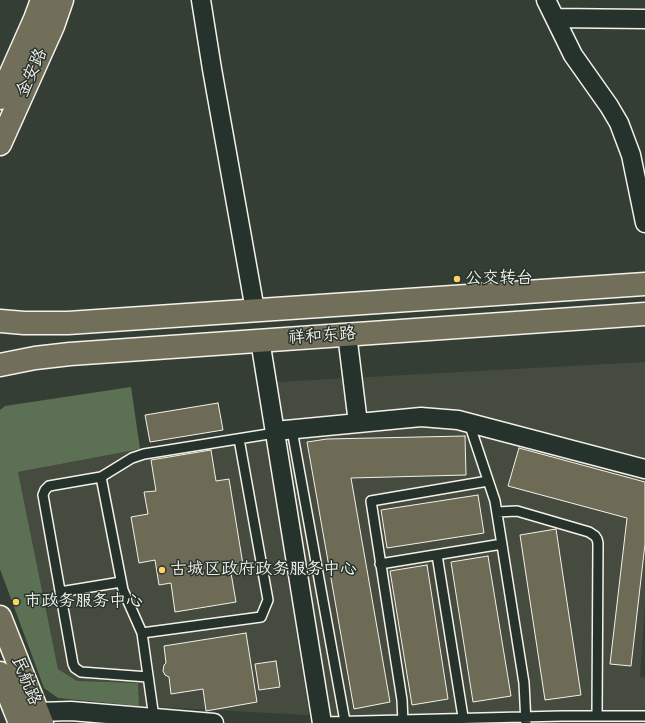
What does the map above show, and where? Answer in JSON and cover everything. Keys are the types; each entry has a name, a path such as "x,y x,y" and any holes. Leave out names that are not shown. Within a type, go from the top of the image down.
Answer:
{"main road":[{"name":"金安路","path":"0,98 42,0"},
{"name":"金安路","path":"0,144 62,0"},
{"name":"祥和东路","path":"0,321 24,323 68,323 645,284"},
{"name":"祥和东路","path":"0,365 35,358 70,354 645,314"},
{"name":"民航路","path":"0,617 23,716"},
{"name":"民航路","path":"0,673 23,716"}],"street":[{"path":"201,0 255,310"},
{"path":"546,0 573,55 609,106 619,123 631,155 645,223"},
{"path":"555,18 645,19"},
{"path":"347,334 358,423"},
{"path":"260,340 281,432 322,722"},
{"path":"281,432 421,417 458,420 645,469"},
{"path":"23,716 71,711 214,723"}],"lane":[{"path":"469,422 495,501 524,683 526,720"},
{"path":"148,677 81,672 75,668 73,664 43,495 45,490 50,486 101,478 132,458 144,454 281,432 345,722"},
{"path":"142,633 261,617 268,600 239,439"},
{"path":"101,478 123,590 142,633 154,718"},
{"path":"403,721 402,700 371,501 488,481"},
{"path":"497,512 517,511 588,532 597,539 597,716"},
{"path":"380,564 502,544"},
{"path":"437,555 464,721"},
{"path":"60,592 122,582"},
{"path":"322,722 526,720 597,716 626,720 645,716"}],"shaded area":[{"path":"645,362 645,602 640,677 645,678 645,723 331,723 276,382"},
{"name":"古城区政府政务服务中心","path":"266,429 309,715 139,706 138,683 77,681 58,669 18,472 140,449"}],"green space":[{"path":"131,387 140,449 18,472 58,669 77,681 138,683 139,706 58,698 44,688 0,569 0,410 5,406"}],"building":[{"path":"218,403 223,430 150,442 145,415"},
{"path":"465,436 466,475 351,478 390,702 354,709 307,442 327,439"},
{"path":"519,448 645,482 645,544 631,666 610,664 627,518 508,486"},
{"path":"211,450 216,481 229,479 244,571 231,573 236,602 175,612 171,583 159,585 155,560 139,563 131,517 148,514 144,492 156,491 151,460"},
{"path":"478,495 484,533 387,548 381,510"},
{"path":"556,529 581,695 545,700 520,535"},
{"path":"488,556 511,696 473,702 451,562"},
{"path":"427,565 448,699 412,705 390,571"},
{"path":"246,633 257,702 206,711 203,689 171,694 169,677 165,675 163,671 166,663 164,646"},
{"path":"276,661 280,687 259,690 255,664"}],"place":[{"name":"公交转台","path":"457,279"},
{"name":"古城区政府政务服务中心","path":"162,570"},
{"name":"市政务服务中心","path":"16,602"}]}
